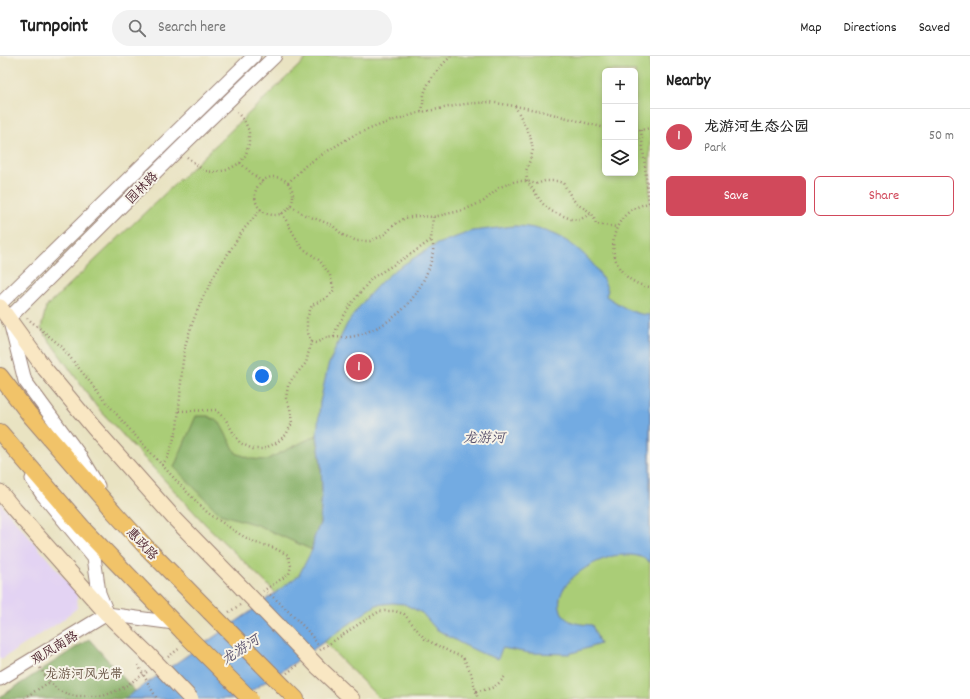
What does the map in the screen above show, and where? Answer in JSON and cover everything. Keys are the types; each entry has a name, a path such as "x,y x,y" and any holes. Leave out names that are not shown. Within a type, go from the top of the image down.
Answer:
{"main road":[{"path":"4,313 45,369 94,428 173,517 242,588 321,661 352,699"},
{"name":"惠政路","path":"0,376 29,414 145,546 210,612 285,680 296,699"},
{"path":"0,432 82,527 250,699"},
{"path":"0,492 107,614 142,658 191,699"}],"street":[{"name":"园林路","path":"0,304 254,56"},
{"name":"园林路","path":"4,313 179,149 275,56"},
{"path":"4,313 25,381 78,453 114,512"},
{"path":"0,432 42,494 94,557 99,593 107,614 179,627"},
{"name":"观风南路","path":"0,679 107,614"}],"path":[{"path":"422,112 424,95 430,80 451,56"},
{"path":"179,149 204,171 215,172 227,170 240,163 246,154 249,144 249,131 245,122 228,102"},
{"path":"288,183 305,166 354,135 388,122 422,112 465,104 489,102 515,106 541,111 602,127"},
{"path":"515,106 530,136 533,150 526,171 527,181 542,203 551,211 571,219 579,220 592,213"},
{"path":"638,130 650,128"},
{"path":"642,130 649,203 636,207 625,215 617,227 613,240 614,254 619,268 629,279 642,286 650,287"},
{"path":"240,163 262,182"},
{"path":"272,178 278,178 288,183 293,194 291,206 282,214 271,215 265,213 257,204 256,193 258,187 266,179 272,178"},
{"path":"291,206 305,215 332,225 343,235 358,241 370,241 384,236 394,225 405,218 417,216 433,217 464,210 484,201 500,187 516,181 527,181 536,184 545,181 557,181 563,183 577,204 592,213 596,224 617,227"},
{"path":"162,465 168,457 177,429 185,346 192,324 202,299 218,268 244,229 261,209"},
{"path":"178,411 216,410 226,420 240,443 253,449 263,449 276,443 286,435 292,423 290,408 286,398 288,386 292,379 306,364 311,342 307,330 307,318 312,305 327,298 334,290 330,275 319,260 301,247 282,214"},
{"path":"311,342 316,343 325,338 334,337 349,338 363,334 392,319 403,310 417,291 431,262 433,245 431,240 433,217"},
{"path":"334,337 337,327 351,304 372,278 431,240"},
{"path":"262,588 280,603 307,630 321,661"},
{"path":"317,652 380,611 395,611 404,614 425,639 463,657 471,673 478,699"},
{"path":"142,658 157,699"},
{"path":"285,680 299,665"},
{"path":"476,691 489,689 498,685 506,675"},
{"path":"25,699 27,696 50,682"},
{"path":"71,699 74,696"}],"shaded area":[{"path":"0,503 77,593 77,608 60,622 0,660"}],"green space":[{"path":"309,56 650,56 650,699 380,699 266,583 205,524 96,406 41,329 46,307"},
{"path":"196,416 208,416 220,423 236,453 252,459 266,460 317,435 321,463 322,490 320,523 314,538 312,550 257,525 220,514 174,467"},
{"name":"龙游河风光带","path":"89,639 142,699 0,699 0,697"}],"water":[{"name":"龙游河","path":"514,226 538,229 572,244 582,252 598,271 608,290 606,296 632,311 644,315 650,315 650,563 643,558 631,555 614,556 599,561 590,565 573,577 566,585 560,602 561,611 566,619 592,625 600,644 569,654 529,653 502,648 498,659 460,643 436,629 422,613 404,604 392,603 376,605 294,663 239,699 124,699 250,612 299,575 312,550 314,538 320,523 322,490 321,463 317,435 320,402 328,366 347,324 367,297 395,270 437,244 473,231"}],"place":[{"name":"龙游河生态公园","path":"359,367"}]}
